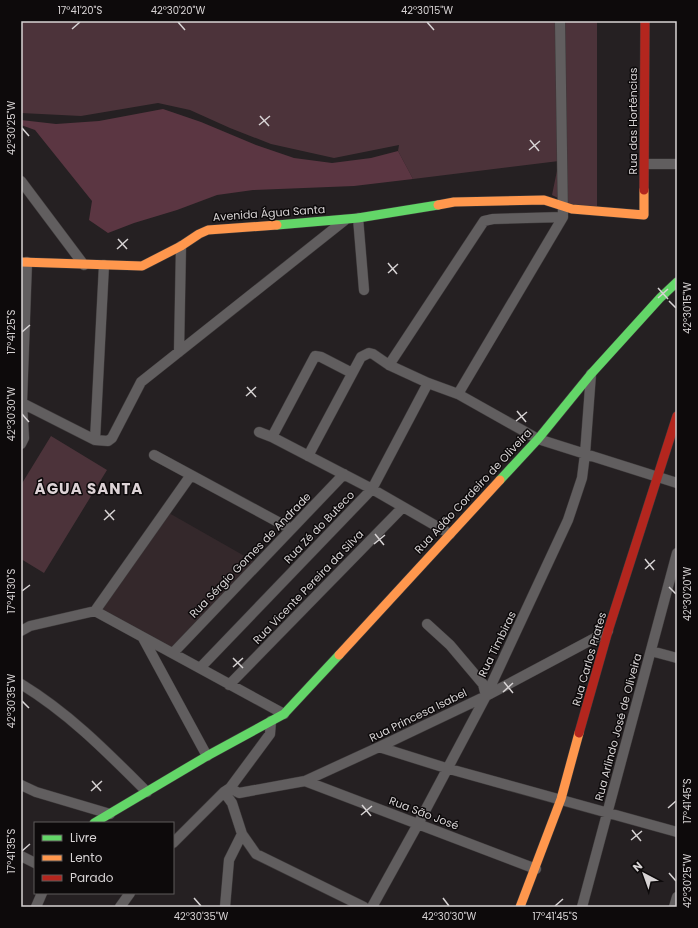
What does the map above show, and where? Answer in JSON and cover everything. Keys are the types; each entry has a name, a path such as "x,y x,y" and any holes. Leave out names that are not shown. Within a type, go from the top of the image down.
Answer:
{"street":[{"path":"458,394 563,217 560,21"},
{"name":"Rua das Hortências","path":"638,215 644,215 645,21"},
{"path":"645,164 677,164"},
{"path":"21,181 84,265"},
{"name":"Avenida Água Santa","path":"24,262 142,266 182,246 199,234 208,230 345,220 454,202 544,200 572,209 638,215"},
{"path":"389,365 484,221 493,219 563,217"},
{"path":"358,218 364,290"},
{"path":"22,403 95,440 108,441 112,438 141,382 345,220"},
{"path":"179,352 182,246"},
{"path":"21,444 24,438 22,403 24,262"},
{"path":"95,440 104,265"},
{"name":"Rua Adão Cordeiro de Oliveira","path":"96,822 207,756 284,714 538,439 591,374 660,298 677,282"},
{"path":"308,456 361,357 368,353 373,354 389,365 428,383 458,394 538,439 677,483"},
{"path":"272,437 315,356 321,357 352,373"},
{"name":"Rua Timbiras","path":"372,907 486,696 568,520 582,478 591,374"},
{"name":"Rua Zé do Buteco","path":"200,668 372,489 428,383"},
{"name":"Rua Carlos Prates","path":"520,907 562,799 608,631 677,416"},
{"path":"259,432 272,437 344,474 403,506 450,534"},
{"path":"154,455 291,529"},
{"name":"Rua Sérgio Gomes de Andrade","path":"173,653 344,474"},
{"path":"95,612 191,475"},
{"name":"Rua Vicente Pereira da Silva","path":"229,685 403,506"},
{"name":"Rua Arlindo José de Oliveira","path":"582,907 677,553"},
{"path":"21,631 30,626 95,612 284,714"},
{"path":"427,624 450,645 483,684 486,696"},
{"name":"Rua Princesa Isabel","path":"227,790 239,793 305,781 379,748 486,696 608,631"},
{"path":"143,638 207,756"},
{"path":"651,651 677,658"},
{"path":"21,684 78,724 147,792"},
{"path":"174,842 227,790 270,734 271,721"},
{"path":"379,748 677,832"},
{"name":"Rua São José","path":"305,781 536,868"},
{"path":"21,785 36,792 110,814"},
{"path":"227,790 242,834 256,854 364,907"},
{"path":"225,907 229,860 242,834"},
{"path":"21,856 34,862"},
{"path":"36,907 42,894"},
{"path":"120,907 129,894"},
{"path":"674,907 677,898"}],"shaded area":[{"path":"21,21 597,21 597,209 572,205 552,195 559,161 413,179 398,151 399,145 334,158 271,144 190,110 158,103 81,116 21,113"},
{"path":"163,109 294,158 332,163 371,158 398,151 413,179 354,186 253,190 217,195 108,233 89,220 92,201 35,130 21,125 21,120 56,124 99,121"},
{"path":"51,436 107,470 44,573 21,559 21,485"},
{"path":"169,513 255,562 172,649 99,610"}],"traffic: fast":[{"path":"277,225 358,218 438,205"},
{"path":"500,480 538,439 591,374 660,298 677,282"},
{"path":"96,822 207,756 284,714 339,655"}],"traffic: slow":[{"path":"438,205 454,202 544,200 572,209 644,215 644,190"},
{"path":"21,262 142,266 208,230 277,225"},
{"path":"339,655 500,480"},
{"path":"520,907 561,799 579,733"}],"traffic: jam":[{"path":"644,190 645,21"},
{"path":"579,733 608,631 677,416"}],"district":[{"name":"ÁGUA SANTA","path":"89,489"}]}
